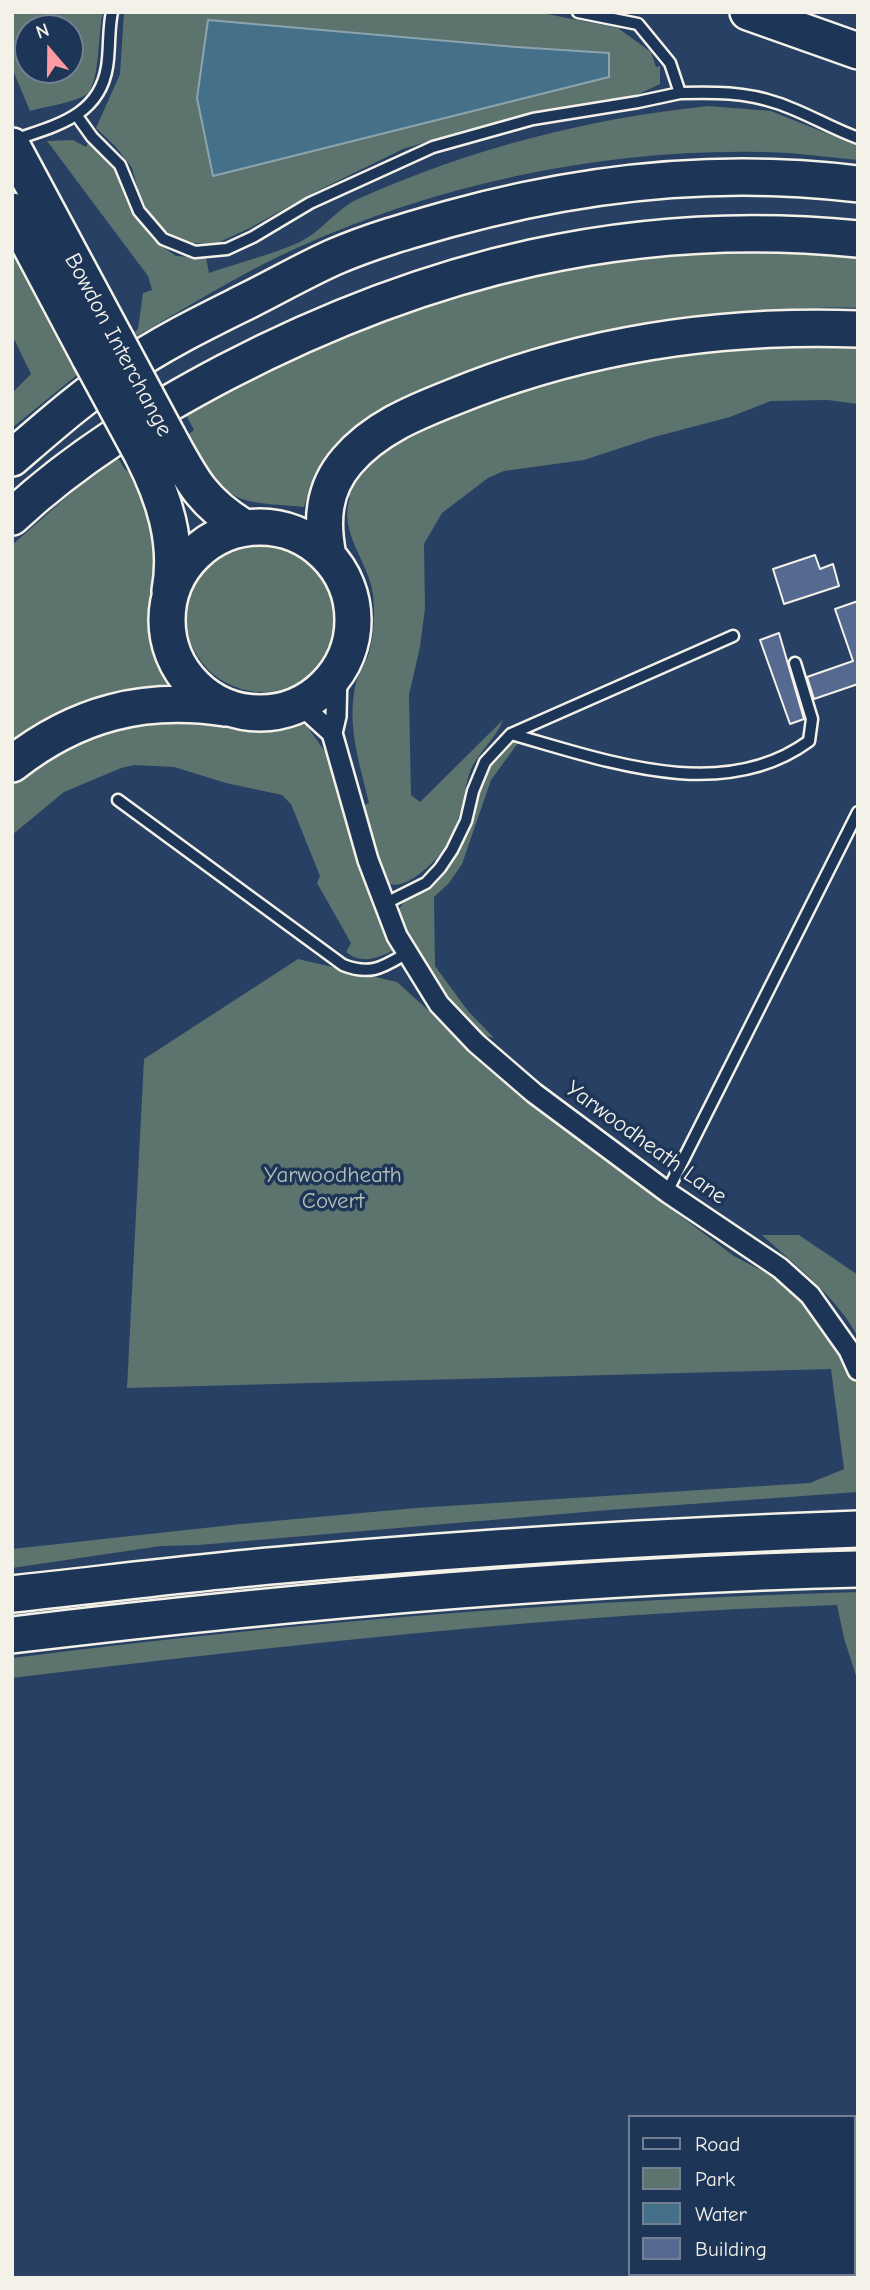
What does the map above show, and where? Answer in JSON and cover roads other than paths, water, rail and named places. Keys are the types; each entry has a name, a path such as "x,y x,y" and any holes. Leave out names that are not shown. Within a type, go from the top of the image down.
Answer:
{"highway":[{"path":"748,12 858,51"},
{"name":"Bowdon Interchange","path":"12,144 103,349 155,445 210,504 243,527"},
{"path":"12,458 124,368 181,335 334,257 407,231 543,196 611,185 678,179 770,177 858,184"},
{"name":"Bowdon Interchange","path":"12,211 103,349"},
{"path":"12,517 87,456 199,386 309,331 415,290 468,273 588,246 733,233 858,239"},
{"path":"328,556 323,531 325,506 334,482 346,462 362,445 387,427 417,412 526,371 630,345 682,336 746,330 816,327 858,329"},
{"name":"Bowdon Interchange","path":"155,445 160,491 169,527 173,575 169,598"},
{"path":"12,764 61,732 92,718 126,708 161,703 193,703 257,713 286,710 312,697 337,671 346,656 353,630 352,603 344,578 328,556 316,544 296,534 279,529 243,527 211,540 181,572 169,598 166,625 172,652 185,676 204,695 229,708"},
{"path":"689,1536 858,1515"},
{"path":"12,1594 289,1564 689,1536 858,1529"},
{"path":"12,1635 210,1612 433,1591 858,1569"}],"street":[{"name":"Yarwoodheath Lane","path":"337,671 336,716 332,733 368,860 397,936 439,1004 476,1044 534,1093 667,1192 780,1268 810,1295 849,1350 858,1370"},
{"path":"295,705 310,713 332,733"}],"lane":[{"path":"12,144 77,116 89,105 101,87 107,67 112,12"},
{"path":"578,12 638,24 670,63 680,93"},
{"path":"77,116 92,137 120,165 139,211 163,239 195,252 227,249 253,237 310,203 433,148 533,119 680,93 733,92 778,103 834,130 858,138"},
{"path":"384,904 426,883 440,868 466,821 473,791 485,762 511,734 733,636"},
{"path":"511,734 632,766 678,773 722,774 792,753 809,741 812,719 794,663"},
{"path":"118,800 343,965 357,971 371,971 407,953"},
{"path":"667,1192 858,812"}],"water":[{"path":"208,20 609,53 609,77 213,176 197,98"}],"park label":[{"name":"Yarwoodheath Covert","path":"333,1188"}]}
